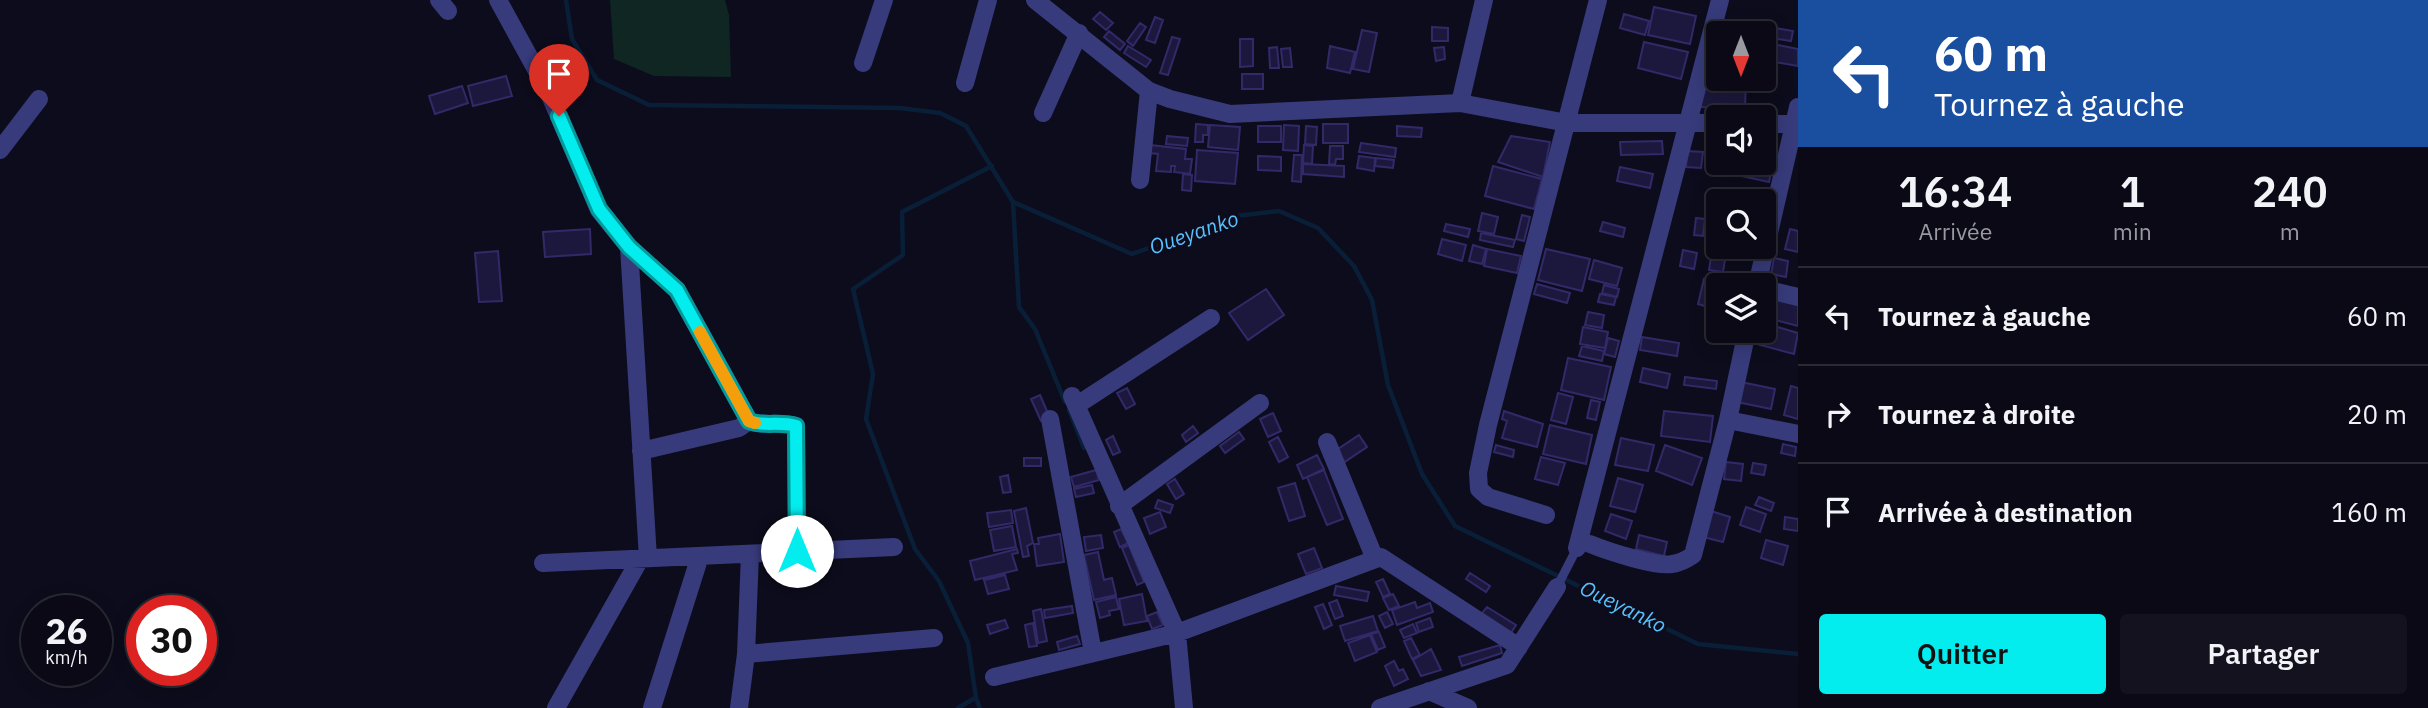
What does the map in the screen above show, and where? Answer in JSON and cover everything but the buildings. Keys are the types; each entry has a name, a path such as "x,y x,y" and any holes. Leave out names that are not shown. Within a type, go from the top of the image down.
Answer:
{"street":[{"path":"498,0 549,93 599,209 629,247 677,290 749,421 796,426 797,551"},
{"path":"863,63 884,0"},
{"path":"965,83 988,0"},
{"path":"1035,0 1149,91 1230,114 1460,103 1567,123 1706,123"},
{"path":"1460,103 1485,0"},
{"path":"1720,0 1583,546 1670,565 1693,555 1744,343"},
{"path":"1546,515 1488,497 1479,489 1478,473 1488,425 1598,1"},
{"path":"1043,113 1079,33"},
{"path":"1140,180 1149,91"},
{"path":"0,150 39,99"},
{"path":"1761,273 1796,119 1776,122"},
{"path":"556,708 644,558 641,452 629,247"},
{"path":"1776,292 1798,297"},
{"path":"1184,708 1177,633 1074,401 1211,318"},
{"path":"1119,506 1260,403"},
{"path":"1050,419 1093,653"},
{"path":"1727,420 1798,434"},
{"path":"641,452 739,428 749,421"},
{"path":"1326,442 1375,559"},
{"path":"543,563 894,547"},
{"path":"739,708 746,654 750,554"},
{"path":"652,708 700,556"},
{"path":"994,677 1177,633 1381,557 1519,647"},
{"path":"1380,708 1507,665 1557,587"},
{"path":"746,654 934,638"},
{"path":"1429,691 1468,708"}],"lane":[{"path":"1557,587 1583,546"}],"green space":[{"path":"610,0 725,0 729,15 731,77 654,76 614,59"}],"waterway":[{"name":"Oueyanko","path":"566,0 572,39 597,80 649,105 900,108 940,113 966,126 1013,202 1132,254 1236,216 1279,211 1318,228 1354,266 1372,300 1388,385 1422,474 1455,526 1698,644 1798,654"},
{"path":"980,708 976,698 968,643 939,581 915,549 866,419 873,374 853,289 903,255 902,212 992,166"},
{"path":"1013,202 1019,307 1035,329 1065,402"},
{"path":"1069,410 1084,448"},
{"path":"958,708 975,698"}],"slow traffic":[{"path":"700,332 749,421 755,423"}],"route":[{"path":"559,116 599,209 629,247 677,290 749,421 796,426 797,551"}]}
